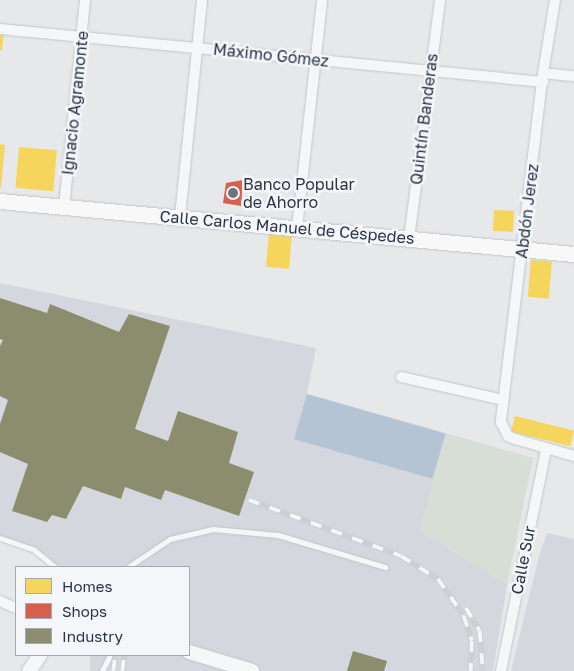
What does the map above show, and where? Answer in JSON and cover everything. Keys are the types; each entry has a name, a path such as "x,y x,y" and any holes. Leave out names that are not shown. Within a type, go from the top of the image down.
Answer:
{"main road":[{"name":"Calle Carlos Manuel de Céspedes","path":"0,201 574,254"}],"street":[{"name":"Ignacio Agramonte","path":"64,207 85,0"},
{"path":"180,217 202,0"},
{"path":"297,228 314,59 322,0"},
{"name":"Quintín Banderas","path":"409,239 440,0"},
{"name":"Abdón Jerez","path":"546,450 508,436 501,422 543,78 555,0"},
{"name":"Máximo Gómez","path":"0,29 430,70 543,78 574,76"},
{"path":"401,377 504,400"},
{"path":"546,450 574,456"},
{"name":"Calle Sur","path":"501,671 546,450"},
{"path":"0,601 15,608"},
{"path":"190,652 252,671"},
{"path":"29,671 38,656"}],"lane":[{"path":"130,566 170,539 213,529 278,535 385,567"},
{"path":"0,538 34,550 55,566"},
{"path":"102,671 110,656"}],"shaded area":[{"path":"0,283 316,348 307,394 446,433 420,531 507,585 493,671 90,671 90,656 190,656 190,566 54,566 49,557 0,540"},
{"path":"446,433 533,458 507,585 420,531"},
{"path":"547,533 574,539 574,671 511,671 539,556"}],"water":[{"path":"307,394 445,434 432,479 294,439"}],"building: Homes":[{"path":"0,30 4,30 2,50 0,50"},
{"path":"0,144 5,145 1,187 0,187"},
{"path":"19,147 57,150 53,191 15,188"},
{"path":"494,210 514,211 513,232 493,231"},
{"path":"269,233 292,235 289,269 266,267"},
{"path":"531,260 552,262 549,299 528,297"},
{"path":"515,416 574,431 570,446 511,432"}],"building: Shops":[{"name":"Banco Popular de Ahorro","path":"243,180 241,206 223,203 226,183"}],"building: Industry":[{"path":"0,298 47,313 50,304 119,332 129,314 170,326 135,429 168,441 178,411 238,432 229,463 254,472 239,516 165,490 161,500 125,487 121,499 83,486 66,519 52,515 47,522 12,511 28,464 0,452 0,424 8,400 0,396 0,346 3,340 0,339"},
{"path":"353,651 387,661 384,671 347,671"}],"railway":[{"path":"249,500 401,556 438,579 464,616 472,641 471,671"},
{"path":"466,608 480,631 483,671"},
{"path":"113,671 115,656"},
{"path":"122,671 124,656"}],"place":[{"name":"Banco Popular de Ahorro","path":"233,193"}]}
